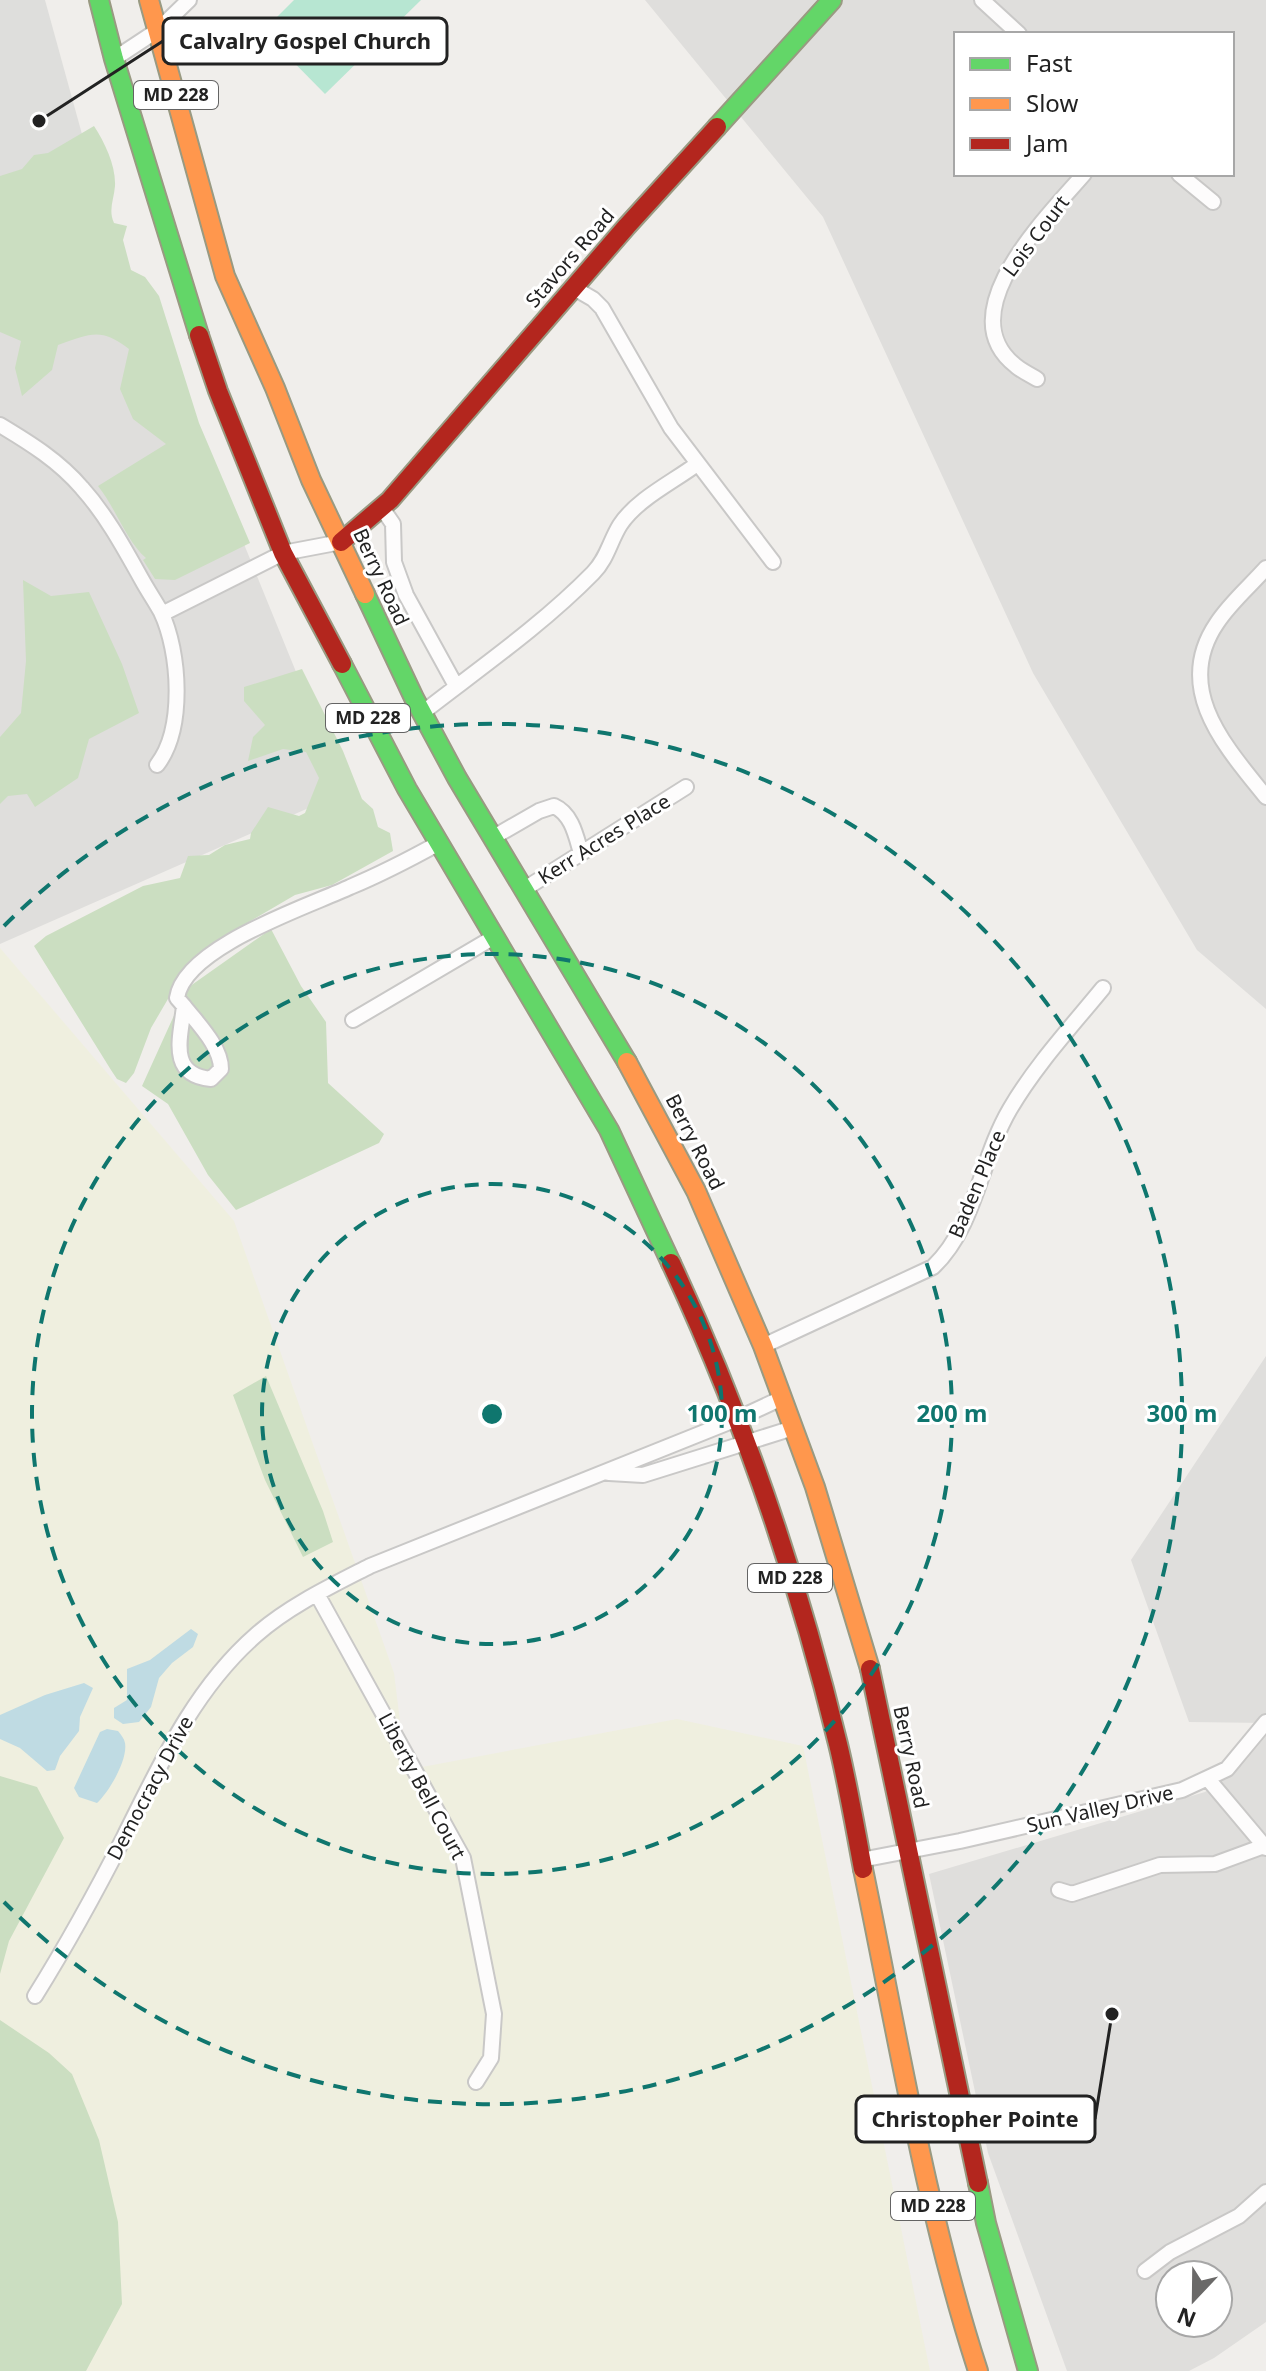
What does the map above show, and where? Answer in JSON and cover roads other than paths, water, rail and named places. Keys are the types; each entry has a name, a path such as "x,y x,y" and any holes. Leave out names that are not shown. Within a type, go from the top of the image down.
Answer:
{"main road":[{"name":"MD 228","path":"99,0 182,288 224,405 283,553 351,687 439,843 609,1130 704,1334 746,1442 804,1619 838,1745 929,2190 963,2325 978,2371"},
{"name":"Berry Road","path":"149,0 225,276 275,388 311,480 422,713 492,838 648,1097 696,1191 763,1346 815,1487 866,1651 984,2213 1028,2371"},
{"name":"Stavors Road","path":"341,542 382,508 832,0"}],"street":[{"path":"114,59 158,30 189,0"},
{"path":"982,0 1017,32"},
{"name":"Lois Court","path":"1037,379 1014,365 1002,350 993,329 993,310 1006,271 1082,176"},
{"path":"1181,176 1213,202"},
{"path":"574,288 602,308 671,428 773,562"},
{"path":"0,425 56,461 82,487 110,523 162,614 174,660 176,724 165,754 157,765"},
{"path":"422,713 532,627 595,571 605,558 621,524 635,508 697,464"},
{"path":"382,508 395,532 394,562 406,595 456,686"},
{"path":"162,614 283,553 341,542"},
{"path":"1266,568 1216,624 1202,655 1200,688 1213,725 1226,747 1266,797"},
{"name":"Kerr Acres Place","path":"523,890 686,787"},
{"path":"492,838 539,811 554,806 561,809 570,821 581,853"},
{"path":"184,1006 178,1044 180,1057 187,1070 198,1078 211,1079 221,1069 221,1062 215,1049 184,1006 177,998 182,981 222,946 271,921 404,863 439,843"},
{"path":"353,1020 494,937"},
{"name":"Baden Place","path":"763,1346 933,1267 948,1253 1010,1109 1064,1034 1103,988"},
{"name":"Democracy Drive","path":"35,1996 77,1929 187,1715 256,1634 317,1594 370,1566 737,1419 782,1398"},
{"name":"Democracy Drive","path":"604,1473 643,1475 793,1428"},
{"name":"Liberty Bell Court","path":"317,1594 463,1858 494,2014 491,2058 476,2082"},
{"name":"Sun Valley Drive","path":"861,1860 1182,1790 1234,1763 1266,1722"},
{"path":"1059,1890 1072,1894 1160,1865 1215,1864 1265,1847 1208,1779"},
{"path":"1145,2271 1170,2252 1239,2216 1266,2192"}],"water":[{"path":"191,1629 198,1634 193,1647 159,1678 151,1707 139,1722 123,1724 114,1718 114,1708 127,1700 127,1669 150,1660"},
{"path":"84,1683 93,1688 80,1717 79,1731 60,1756 55,1770 47,1771 20,1748 0,1739 0,1715 45,1695"},
{"path":"107,1729 118,1731 125,1741 124,1758 117,1775 97,1803 79,1797 74,1788 100,1732"}],"place":[{"name":"Calvalry Gospel Church","path":"39,121"},
{"name":"Christopher Pointe","path":"1112,2014"}]}
